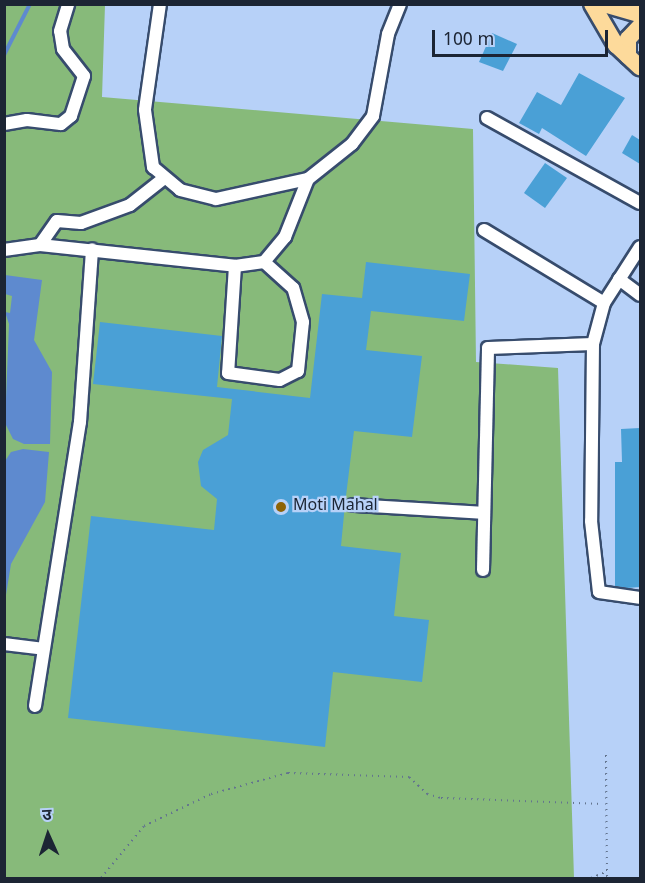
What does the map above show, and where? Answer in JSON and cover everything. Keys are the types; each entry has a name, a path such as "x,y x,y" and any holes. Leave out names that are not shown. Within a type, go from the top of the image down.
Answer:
{"main road":[{"path":"592,4 634,62"},
{"path":"604,4 640,14"},
{"path":"634,62 628,39 640,26"}],"street":[{"path":"4,124 27,120 61,124 71,116 84,76 63,49 60,30 68,4"},
{"path":"160,4 145,136 153,167 164,179 180,190 216,199 308,179 352,144 373,116 388,34 400,4"},
{"path":"487,118 640,203"},
{"path":"40,244 57,221 81,223 130,205 164,179"},
{"path":"5,248 40,244 235,266 264,262 285,237 308,179"},
{"path":"484,230 604,303"},
{"path":"640,247 604,303 593,344 594,580 604,597 640,598"},
{"path":"35,706 42,649 80,422 92,249"},
{"path":"235,266 228,373 280,381 298,371 303,322 293,288 264,262"},
{"path":"619,279 640,295"},
{"path":"483,570 488,348 593,344"},
{"path":"353,505 484,513"},
{"path":"4,644 42,649"}],"path":[{"path":"606,755 603,804 607,879"},
{"path":"101,879 152,822 211,794 288,773 409,777 427,794 441,798 603,804"},
{"path":"591,879 606,872"}],"green space":[{"path":"5,5 105,5 102,97 473,129 476,362 558,368 574,878 5,878"}],"water":[{"path":"5,275 42,280 34,340 52,372 50,444 24,444 13,439 5,423 9,324 5,312 10,313 12,296 5,294"},
{"path":"23,449 49,452 45,502 11,564 5,601 5,461 11,452"}],"building":[{"path":"492,33 517,44 503,71 479,62"},
{"path":"579,73 625,98 586,156 542,128 539,134 519,123 537,92 561,105"},
{"path":"632,135 640,140 640,164 622,153"},
{"path":"545,163 567,178 545,208 524,193"},
{"name":"Moti Mahal","path":"366,262 470,274 464,321 371,311 366,350 422,356 412,437 354,431 345,504 341,546 401,553 394,616 429,620 422,682 333,672 325,747 68,718 91,516 214,530 217,499 201,486 198,462 203,450 228,435 232,399 93,384 100,322 222,336 217,387 310,398 322,294 362,298"},
{"path":"640,428 640,587 627,588 615,586 615,462 622,462 621,429"}],"waterway":[{"path":"4,55 30,4"}],"place":[{"name":"Moti Mahal","path":"281,507"}]}
